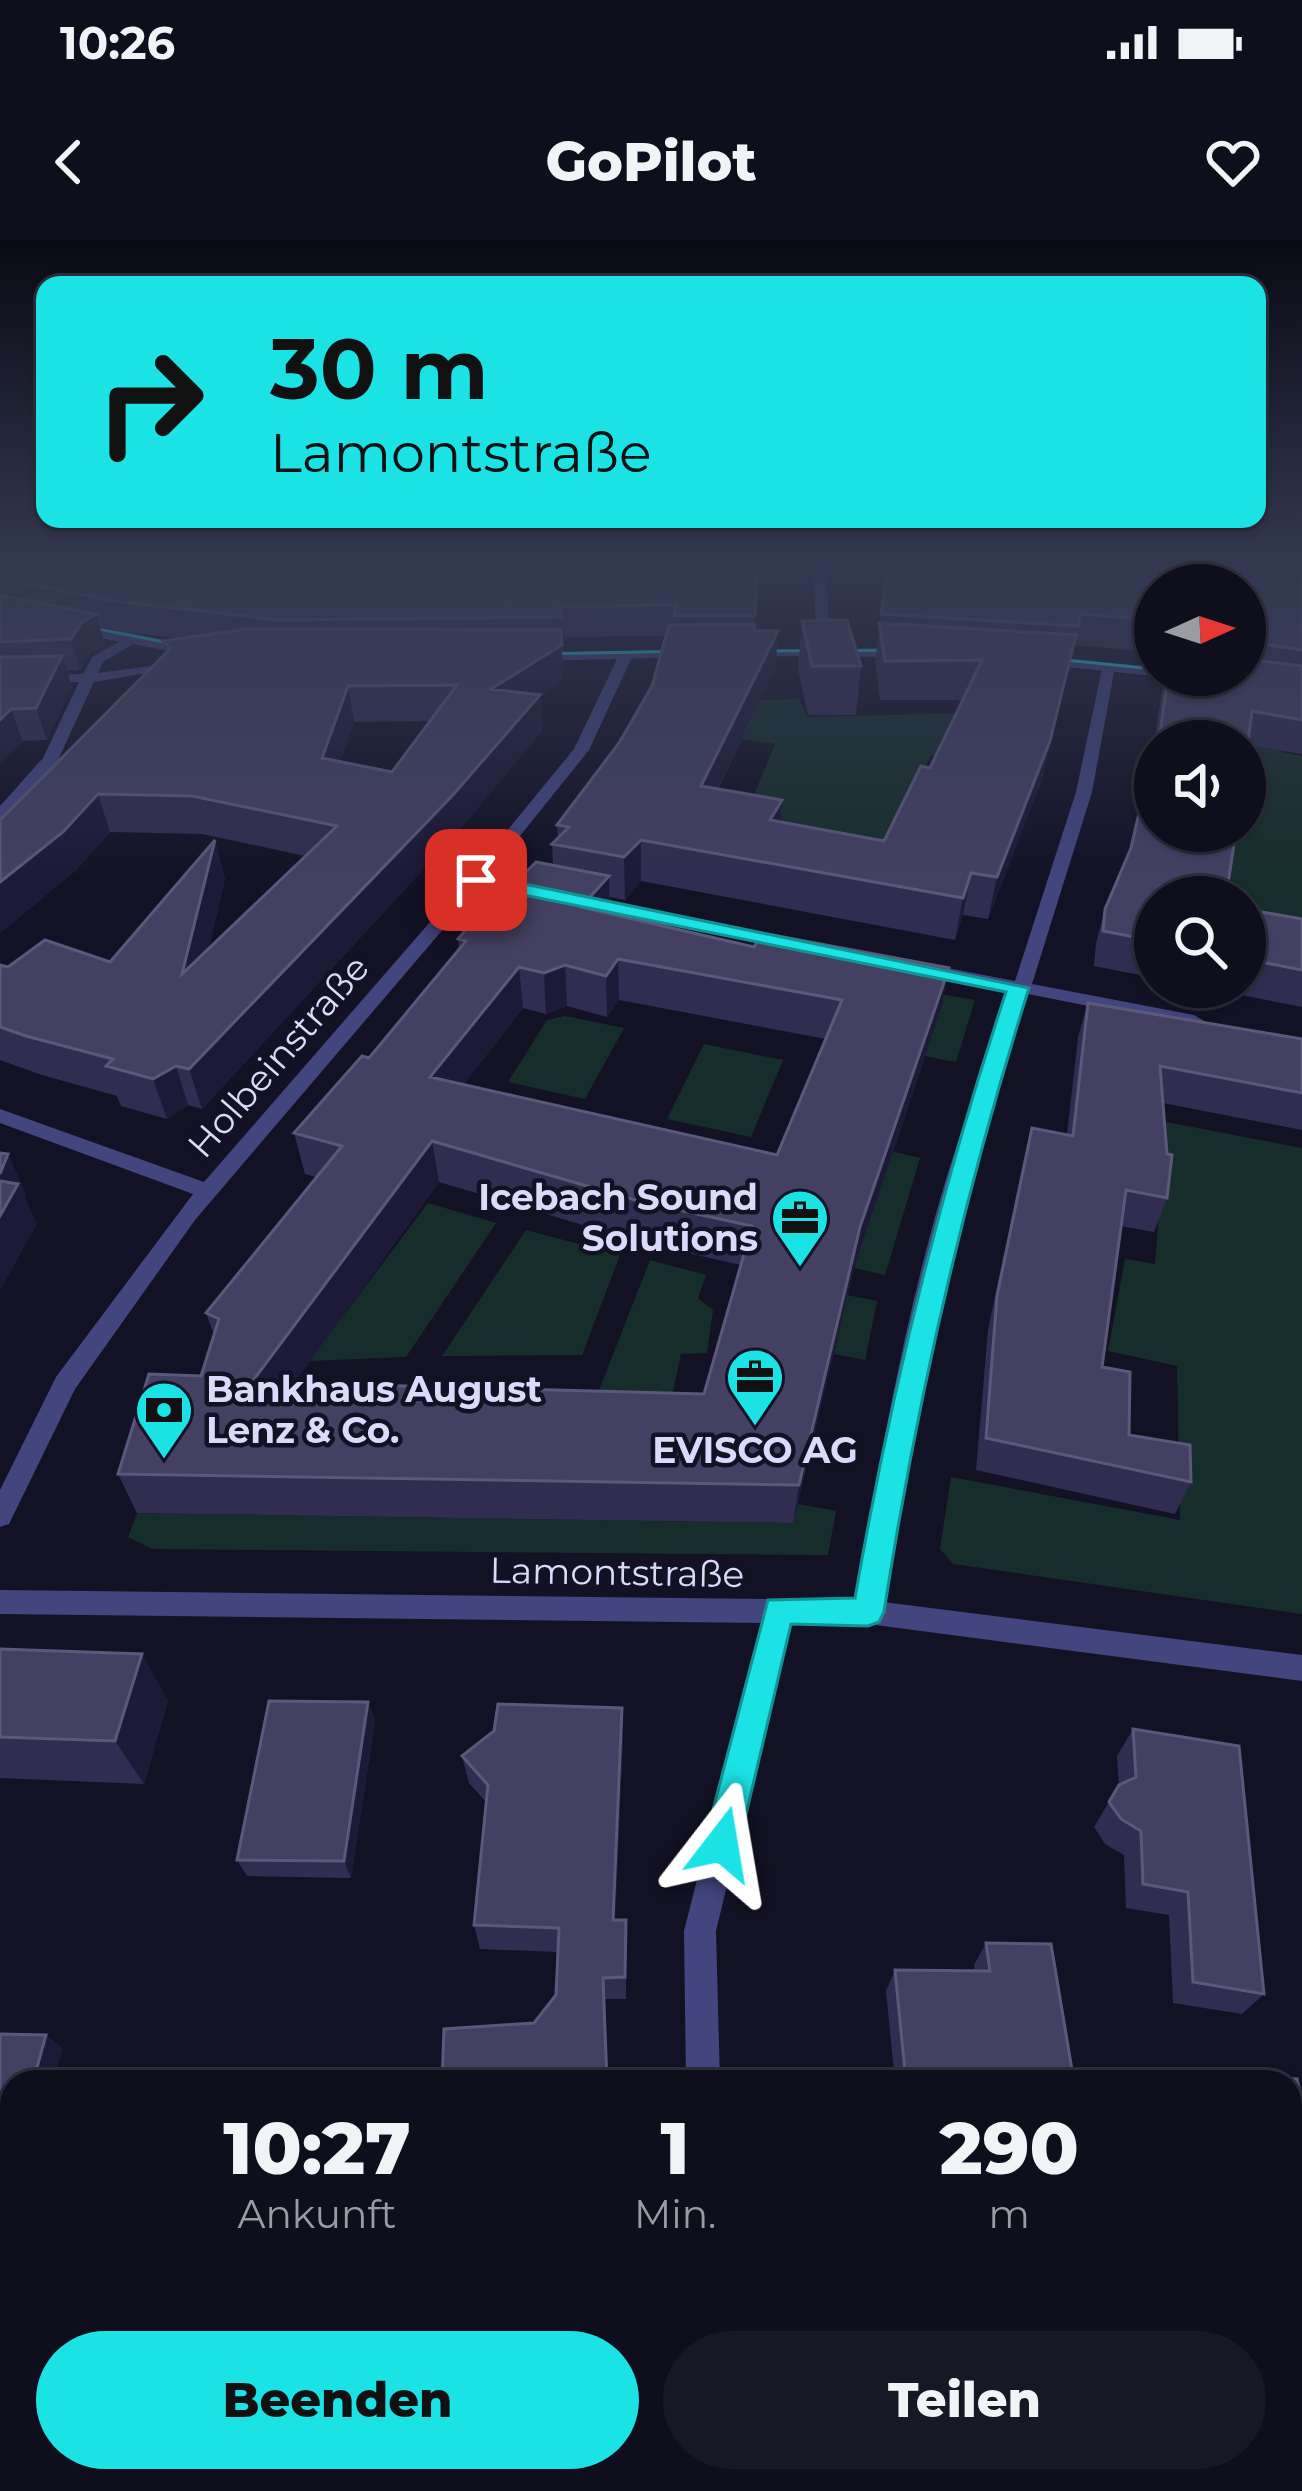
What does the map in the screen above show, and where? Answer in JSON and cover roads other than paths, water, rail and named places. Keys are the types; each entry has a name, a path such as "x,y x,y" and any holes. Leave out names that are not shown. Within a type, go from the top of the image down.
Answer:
{"street":[{"path":"0,816 50,760 94,669"},
{"path":"0,680 90,678 141,669"},
{"name":"Holbeinstraße","path":"0,1516 65,1384 205,1190 476,880 581,750 619,669"},
{"path":"868,1612 905,1399 962,1161 1080,813 1108,669"},
{"path":"476,880 807,946"},
{"path":"900,964 1210,1025"},
{"path":"0,1116 205,1190"},
{"name":"Lamontstraße","path":"0,1602 868,1612 1302,1668"},
{"path":"704,2070 700,1931 779,1610"}],"place":[{"name":"Icebach Sound Solutions","path":"800,1269"},
{"name":"EVISCO AG","path":"755,1428"},
{"name":"Bankhaus August Lenz & Co.","path":"164,1461"}]}
